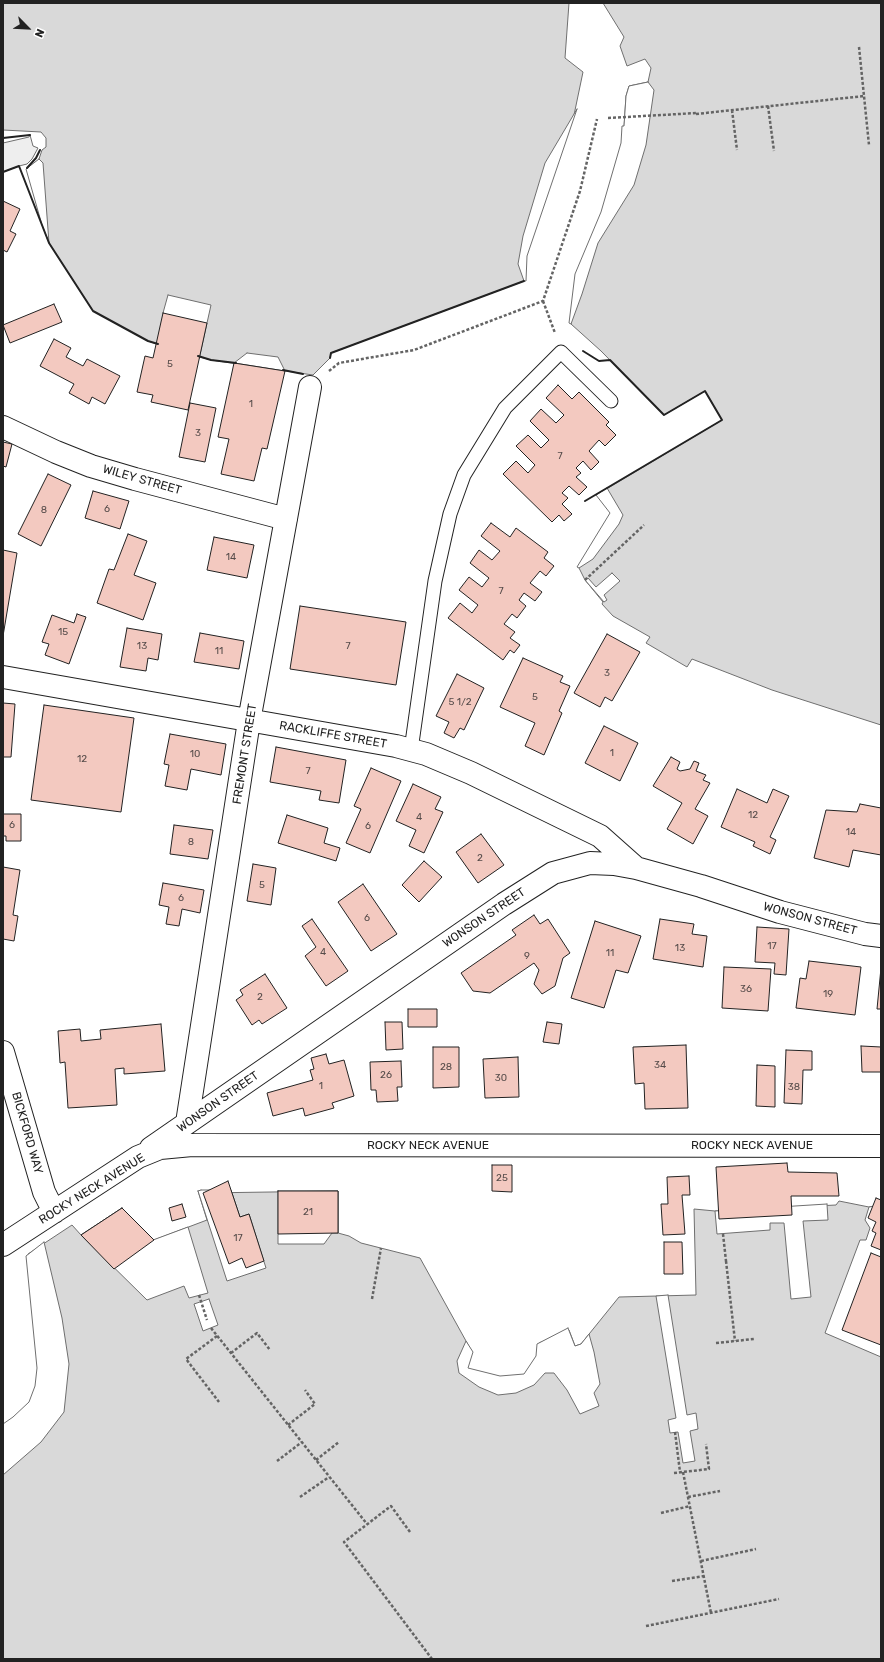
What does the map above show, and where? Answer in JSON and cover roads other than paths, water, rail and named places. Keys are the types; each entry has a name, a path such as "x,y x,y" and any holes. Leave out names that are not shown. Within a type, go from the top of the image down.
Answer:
{"street":[{"name":"FREMONT STREET","path":"187,1123 249,721 278,571 310,387"},
{"name":"WILEY STREET","path":"3,426 56,452 91,466 286,519"},
{"name":"RACKLIFFE STREET","path":"3,677 396,746 426,754 471,773 600,836 636,868"},
{"name":"WONSON STREET","path":"138,1158 504,904 553,873 590,863 614,864 636,868 780,912 866,934 881,936"},
{"name":"BICKFORD WAY","path":"3,1052 44,1192 54,1212"},
{"name":"ROCKY NECK AVENUE","path":"3,1245 138,1158 160,1148 192,1145 881,1146"}],"lane":[{"path":"411,750 435,581 450,514 464,474 505,408 561,352 611,401"}]}
